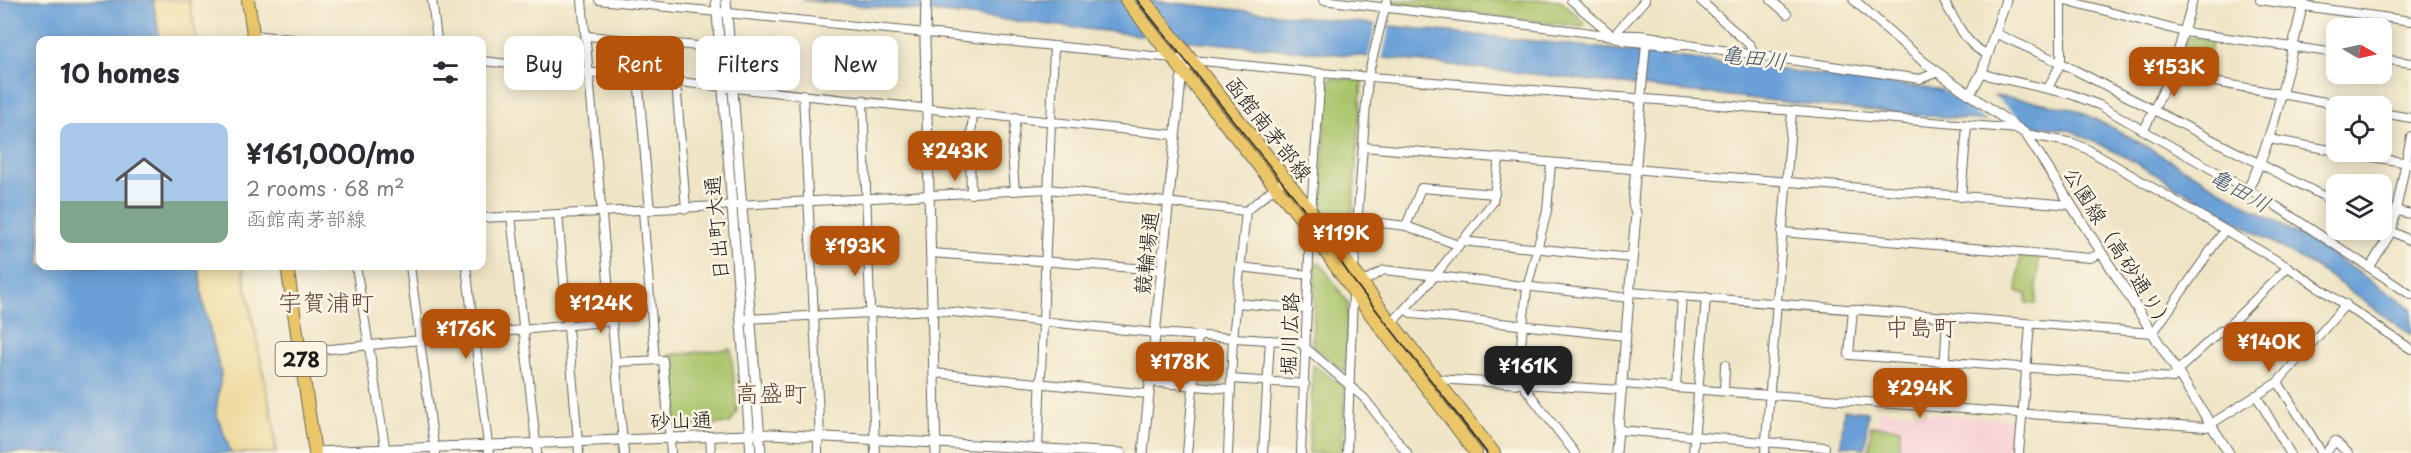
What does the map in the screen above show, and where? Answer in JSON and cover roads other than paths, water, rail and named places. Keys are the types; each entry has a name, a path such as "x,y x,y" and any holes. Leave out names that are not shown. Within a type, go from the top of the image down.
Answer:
{"main road":[{"path":"248,0 253,36"},
{"path":"1126,0 1280,183 1310,230 1356,282 1476,453"},
{"name":"函館南茅部線","path":"1143,0 1193,60 1280,183 1311,211 1356,282"},
{"name":"278","path":"288,270 315,453"},
{"path":"1388,328 1436,379 1494,453"}],"street":[{"path":"432,0 436,36"},
{"path":"582,0 624,453"},
{"path":"599,0 1321,73 2020,129 2087,149 2288,267 2411,349"},
{"name":"日出町大通","path":"716,0 719,36"},
{"name":"日出町大通","path":"726,0 729,36"},
{"path":"926,0 936,449"},
{"path":"1323,0 1387,4 1613,36 1627,34 1920,79 1938,72"},
{"path":"1571,0 1613,36 1624,41 1646,46 1689,45"},
{"path":"1700,0 1751,46 1753,53"},
{"path":"1771,0 1787,14"},
{"name":"公園線（高砂通り）","path":"1854,0 1938,72 1957,86 1971,91 2020,129 2072,205 2229,453"},
{"path":"1943,0 1971,44 1981,52 1988,54"},
{"path":"1971,91 1982,72 2006,0"},
{"path":"2048,88 2061,63 2063,0 2184,32 2326,52"},
{"path":"2144,130 2171,74 2193,0"},
{"path":"2260,0 2303,3 2411,21"},
{"path":"1613,36 1642,1"},
{"path":"2248,189 2261,164 2303,3"},
{"path":"1347,453 1357,220 1368,76 1387,4"},
{"path":"1995,33 2061,63 2326,197"},
{"path":"587,36 696,46"},
{"path":"1616,453 1646,46"},
{"path":"1038,448 1054,47"},
{"path":"1184,71 1193,60"},
{"path":"2392,60 2411,63"},
{"path":"486,61 596,73"},
{"name":"競輪場通","path":"1143,453 1175,135 1184,71"},
{"path":"1982,72 2070,94 2099,105 2248,189 2411,295"},
{"name":"堀川広路","path":"1301,453 1311,211 1321,73"},
{"path":"2171,74 2326,103"},
{"path":"639,90 655,360"},
{"path":"677,90 686,209"},
{"name":"日出町大通","path":"723,90 736,206 752,319 754,435 751,453"},
{"name":"日出町大通","path":"733,90 741,319 754,435 761,453"},
{"path":"763,90 1175,135"},
{"path":"803,94 815,315 818,453"},
{"path":"863,100 876,453"},
{"path":"1764,453 1792,112"},
{"path":"971,194 970,151 973,113"},
{"path":"2392,115 2411,118"},
{"path":"1015,191 1012,152 1016,117"},
{"path":"1961,197 1967,126"},
{"path":"2411,136 2408,163 2392,231 2411,241"},
{"path":"2268,139 2326,149"},
{"path":"1363,147 2072,205"},
{"path":"1388,328 1434,277 1493,202 1499,159"},
{"path":"2392,160 2408,163"},
{"path":"1551,163 1547,211 1527,288 1521,383 1575,453"},
{"path":"1228,453 1233,338 1246,211 1280,183"},
{"path":"1406,226 1421,188 1495,194"},
{"path":"486,218 1048,189 1246,211"},
{"path":"2397,211 2411,214"},
{"path":"558,214 579,453"},
{"path":"511,216 537,453"},
{"path":"1357,220 1406,226 1460,243 1632,258"},
{"path":"1356,282 1384,270 1527,288 1629,295 1706,297 2030,325 2153,333 2224,231"},
{"path":"1782,232 2090,258 2102,253"},
{"path":"2370,267 2386,240"},
{"path":"931,253 1161,270"},
{"path":"1240,267 1309,275"},
{"path":"1853,309 1849,355 2173,378 2177,371 2220,331 2223,331 2288,267"},
{"path":"357,270 386,451"},
{"path":"411,270 435,450"},
{"path":"467,270 489,449"},
{"path":"1676,388 1682,296"},
{"path":"1693,453 1706,297"},
{"path":"1236,303 1307,309"},
{"path":"1436,379 1698,389 2206,427 2278,382 2346,304"},
{"path":"741,319 933,310 1155,333 1299,342 1364,399 1407,453"},
{"path":"1406,310 1413,314 1626,336"},
{"path":"1941,408 1947,318"},
{"path":"300,352 613,321"},
{"path":"2019,453 2030,325"},
{"path":"1187,453 1198,335"},
{"path":"1263,453 1270,340"},
{"path":"616,362 663,360 671,453"},
{"path":"1724,391 1725,365"},
{"path":"934,373 1148,394"},
{"path":"1231,379 1305,384"},
{"path":"1149,382 1231,389"},
{"path":"2278,382 2324,453 2335,441 2348,453"},
{"path":"2256,395 2290,453"},
{"path":"1618,430 1825,447"},
{"name":"砂山通","path":"315,453 489,449 536,442 754,435 875,440 936,449 1038,448 1121,453"},
{"path":"710,436 711,453"}],"water":[{"path":"0,0 153,0 159,36 36,36 36,270 199,270 202,298 221,374 216,412 231,453 0,453"},
{"path":"801,0 1145,0 1609,49 2034,101 2077,110 2128,136 2331,254 2411,308 2411,335 2325,273 2124,156 2072,131 1396,59 1192,41 963,15"},
{"path":"1844,410 1868,412 1865,448 1841,446"}],"tram line":[{"path":"1137,0 1311,218 1353,280 1487,453"}],"district":[{"name":"宇賀浦町","path":"326,301"},
{"name":"中島町","path":"1921,326"},
{"name":"高盛町","path":"771,392"}],"water label":[{"name":"亀田川","path":"1754,56"},
{"name":"亀田川","path":"2241,189"}]}
